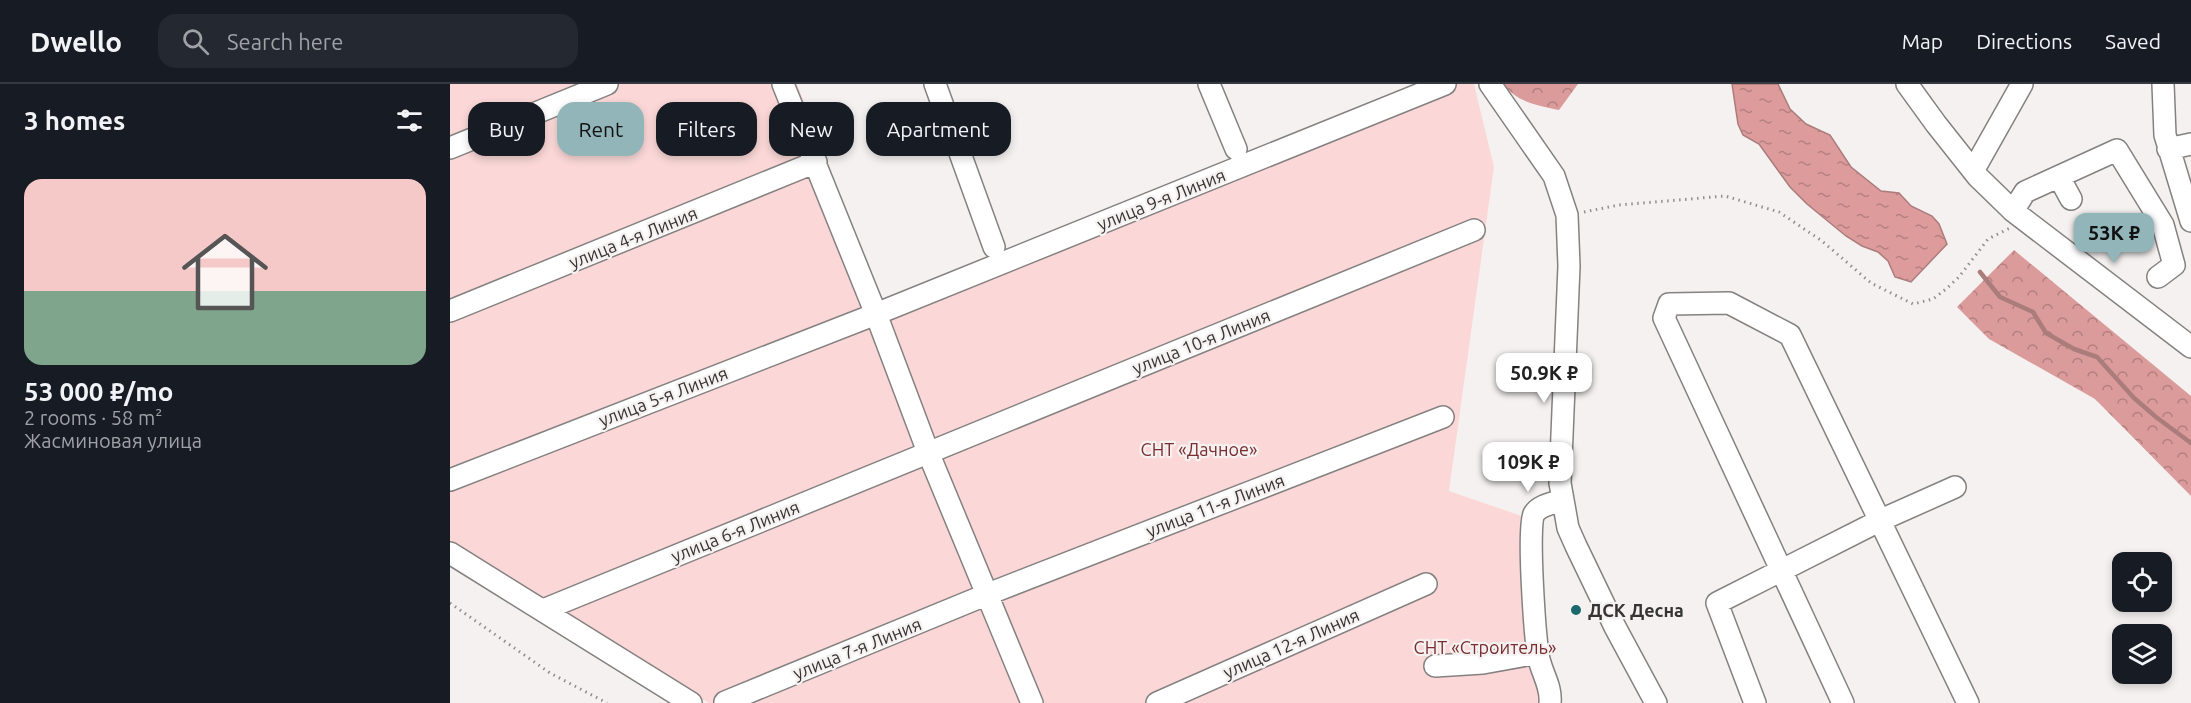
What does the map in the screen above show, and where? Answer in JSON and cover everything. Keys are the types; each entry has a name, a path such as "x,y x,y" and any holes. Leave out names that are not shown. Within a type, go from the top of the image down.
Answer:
{"street":[{"path":"450,148 608,84"},
{"path":"783,84 876,314 928,452 1032,703"},
{"path":"935,84 994,247"},
{"path":"1209,84 1236,149"},
{"name":"улица 9-я Линия","path":"876,314 1445,84"},
{"path":"1490,84 1554,176 1567,215 1569,266 1560,483 1568,528 1615,627 1656,703"},
{"path":"1907,84 1973,171 2018,215 2191,347"},
{"path":"1973,171 2022,84"},
{"path":"2163,84 2163,119 2168,149 2191,221"},
{"path":"2168,149 2191,144"},
{"path":"2018,215 2025,192 2117,150 2163,225 2174,265 2158,277"},
{"name":"улица 4-я Линия","path":"450,311 816,162"},
{"path":"2059,177 2071,199"},
{"name":"улица 10-я Линия","path":"928,452 1474,230"},
{"path":"1843,703 1664,318 1669,304 1730,303 1790,335 1968,703"},
{"name":"улица 5-я Линия","path":"450,480 876,314"},
{"name":"улица 11-я Линия","path":"988,594 1443,417"},
{"name":"улица 6-я Линия","path":"543,610 928,452"},
{"path":"1755,703 1717,603 1881,520 1955,487"},
{"path":"1550,703 1548,682 1538,653 1532,578 1532,524 1534,513 1544,506 1563,500"},
{"path":"450,553 691,703"},
{"name":"улица 12-я Линия","path":"1157,703 1426,584"},
{"name":"улица 7-я Линия","path":"725,702 988,594"},
{"path":"1435,666 1483,663 1538,653"}],"path":[{"path":"1567,215 1619,205 1725,196 1779,212 1822,241 1871,284 1913,304 1934,299 1946,289 1959,277 1988,239 2012,228 2018,215"},
{"path":"450,603 550,673 607,703"}],"green space":[{"name":"СНТ «Дачное»","path":"450,84 797,84 804,102 769,102 769,156 825,156 881,300 1426,84 1474,84 1494,167 1449,491 1542,523 1540,626 1544,703 709,703 450,556"},
{"path":"1504,84 1578,84 1559,110 1521,99"},
{"path":"2014,250 2191,396 2191,496 2095,399 1989,339 1957,307"}],"water":[{"path":"1732,84 1778,84 1790,109 1806,124 1830,135 1851,167 1881,191 1899,193 1911,206 1932,216 1939,224 1947,244 1911,282 1895,277 1888,261 1878,252 1846,236 1807,204 1790,187 1759,144 1743,135 1738,124"}],"waterway":[{"path":"1980,272 2000,297 2033,312 2046,333 2074,349 2097,357 2134,398 2191,443"}],"place":[{"name":"ДСК Десна","path":"1576,610"}],"park label":[{"name":"СНТ «Строитель»","path":"1485,647"}]}
